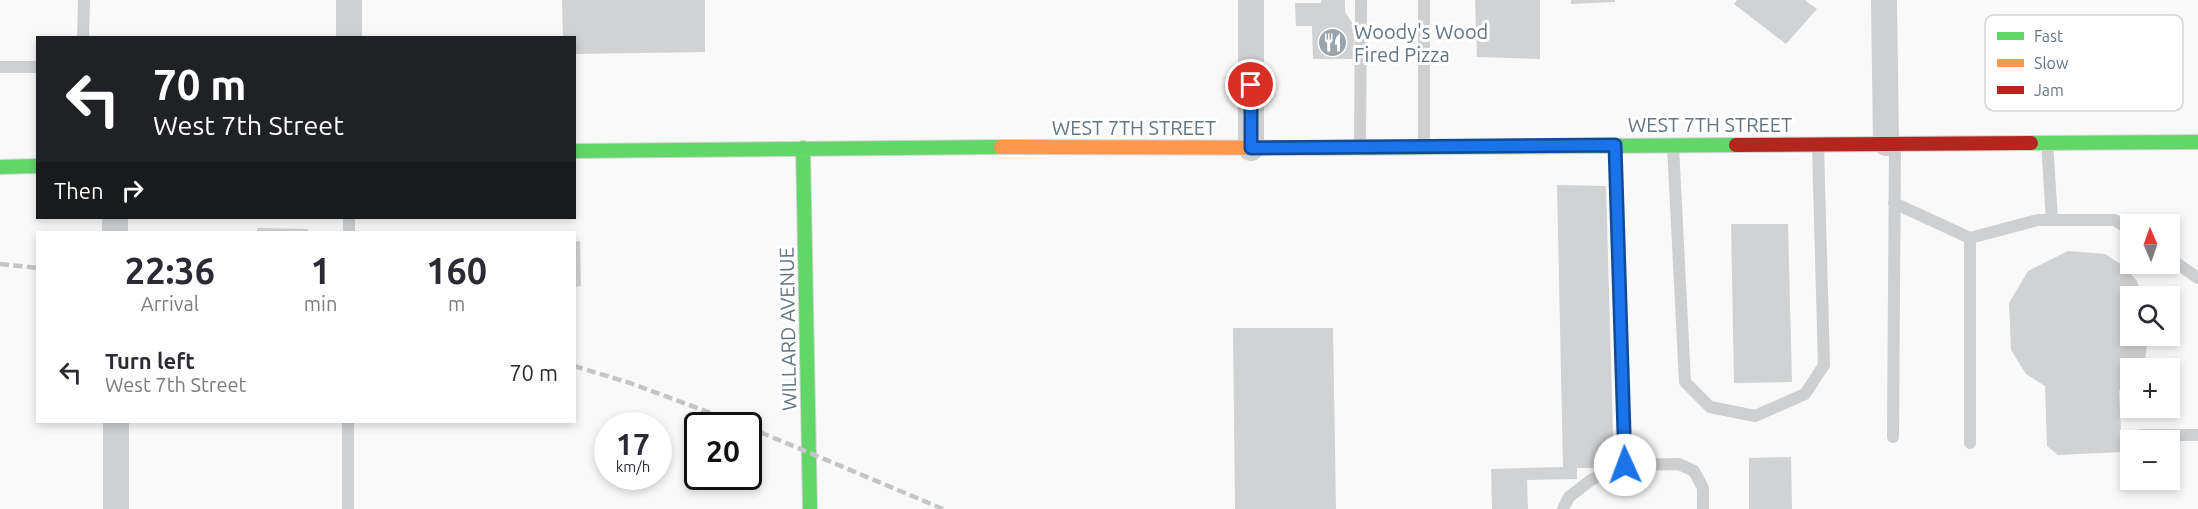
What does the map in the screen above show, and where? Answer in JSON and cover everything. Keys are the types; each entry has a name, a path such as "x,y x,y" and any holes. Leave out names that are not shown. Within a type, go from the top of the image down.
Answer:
{"main road":[{"name":"WEST 7TH STREET","path":"576,151 2198,142"},
{"name":"WILLARD AVENUE","path":"803,148 810,509"},
{"path":"0,167 36,166"}],"street":[{"path":"349,0 349,36"},
{"path":"1251,0 1251,148"},
{"path":"1884,0 1891,143"},
{"path":"116,423 116,509"}],"lane":[{"path":"83,36 84,0"},
{"path":"1360,146 1361,0"},
{"path":"1424,0 1424,146"},
{"path":"0,67 36,67"},
{"path":"2047,142 2052,220"},
{"path":"1891,143 1894,203 1893,437"},
{"path":"1673,144 1685,382 1710,407 1755,416 1805,393 1824,365 1818,144"},
{"path":"1615,145 1625,465"},
{"path":"1894,203 1970,238 2038,220 2115,220 2120,223"},
{"path":"1970,238 1970,443"},
{"path":"2180,266 2198,279"},
{"path":"348,423 348,509"},
{"path":"2180,435 2198,435"},
{"path":"1563,509 1569,497 1591,480 1625,465 1679,464 1694,471 1703,488 1703,509"}],"building":[{"path":"562,0 705,0 705,52 576,54 576,36 563,36"},
{"name":"Woody's Wood Fired Pizza","path":"1321,0 1345,0 1345,12 1353,24 1355,59 1313,59 1312,26 1296,26 1295,3 1321,3"},
{"path":"1475,0 1540,0 1540,59 1477,57"},
{"path":"1571,0 1615,0 1615,2 1571,4"},
{"path":"1737,0 1805,0 1817,9 1786,44 1734,4"},
{"path":"1557,185 1606,186 1614,468 1577,468 1577,479 1527,480 1528,509 1492,509 1491,469 1563,467"},
{"path":"1731,224 1788,224 1792,382 1734,383"},
{"path":"257,228 307,229 309,231 257,231"},
{"path":"580,241 581,286 576,287 576,242"},
{"path":"2068,251 2105,254 2120,263 2120,274 2131,274 2137,281 2139,286 2120,286 2120,346 2147,346 2145,358 2120,358 2120,452 2058,455 2047,446 2045,386 2026,374 2011,350 2009,303 2028,271"},
{"path":"1233,328 1333,328 1336,509 1235,509"},
{"path":"1791,457 1792,509 1749,509 1749,458"}],"railway":[{"path":"0,264 36,268"},
{"path":"576,367 630,383 708,412"},
{"path":"762,433 943,509"}],"traffic: fast":[{"path":"2031,143 2198,142"},
{"path":"1321,148 1736,145"},
{"path":"576,151 1001,147"},
{"path":"803,148 810,509"},
{"path":"0,167 36,166"}],"traffic: slow":[{"path":"1001,147 1321,148"}],"traffic: jam":[{"path":"1736,145 2031,143"}],"place":[{"name":"Woody's Wood Fired Pizza","path":"1333,43"}],"route":[{"path":"1251,85 1251,148 1615,145 1625,465"}]}
